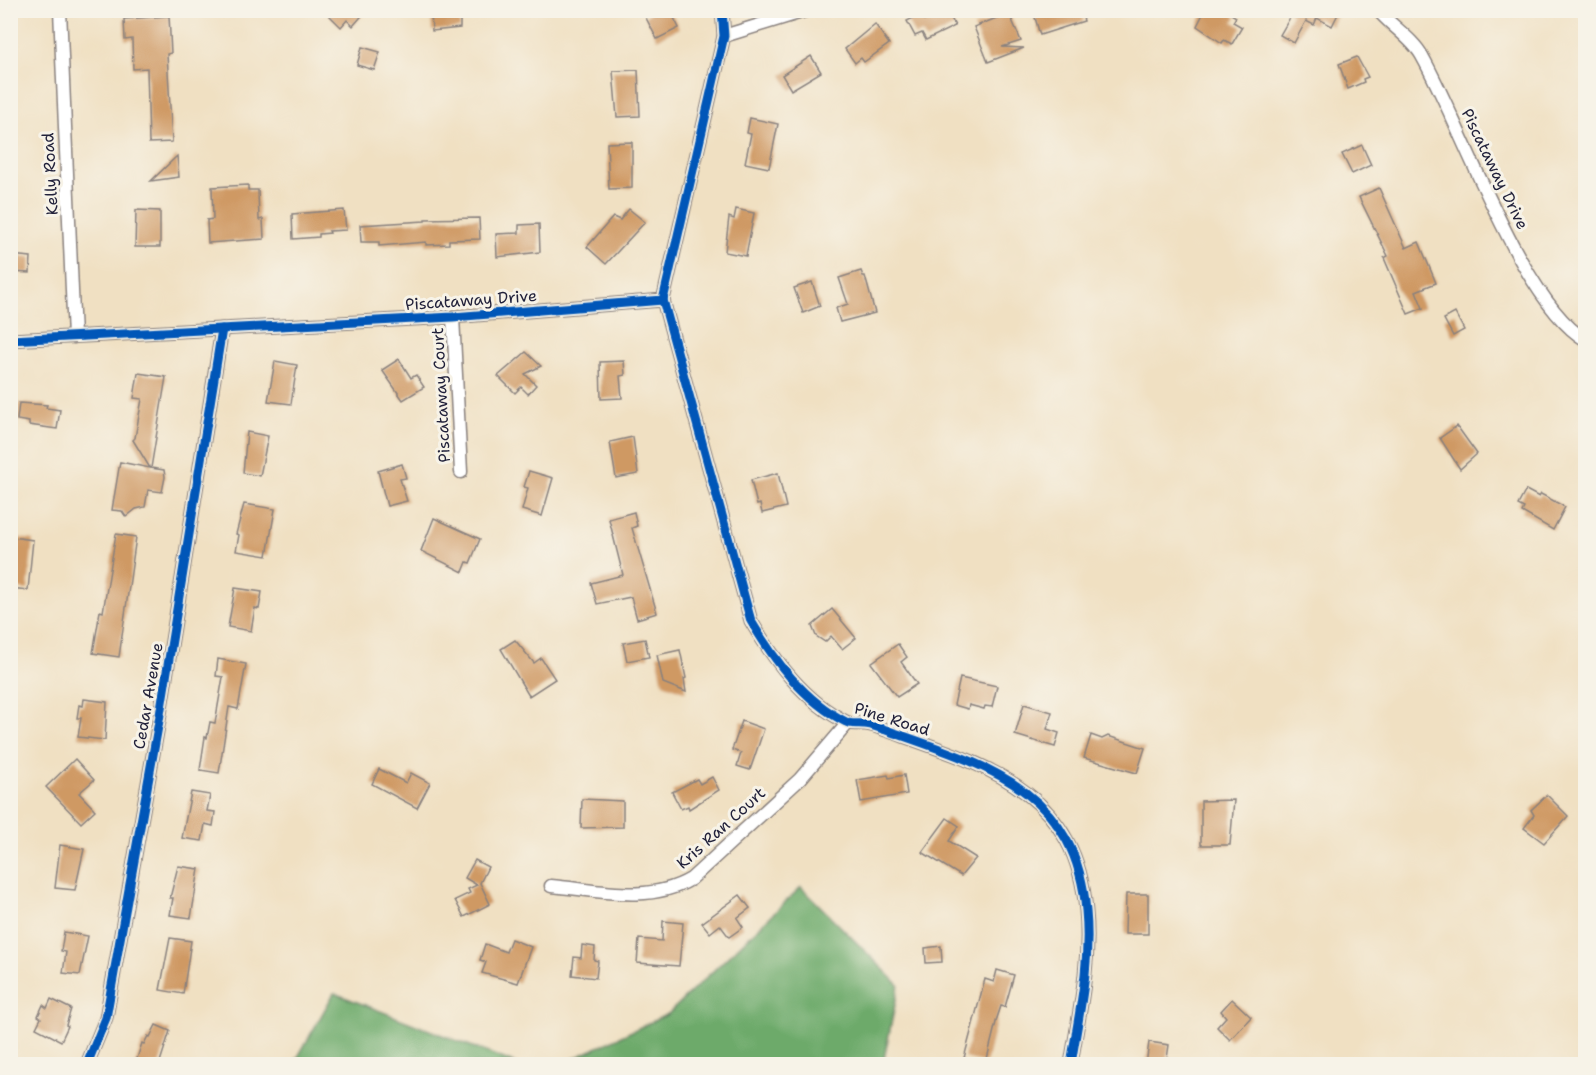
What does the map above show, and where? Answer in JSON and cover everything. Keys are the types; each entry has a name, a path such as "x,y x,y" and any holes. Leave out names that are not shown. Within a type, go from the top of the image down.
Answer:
{"street":[{"name":"Kelly Road","path":"60,10 74,337"},
{"path":"663,300 724,36 722,10"},
{"path":"724,36 808,10"},
{"name":"Piscataway Drive","path":"1378,10 1421,54 1508,233 1539,291 1573,333 1586,340"},
{"name":"Piscataway Drive","path":"10,339 453,317 663,300"},
{"name":"Pine Road","path":"663,300 751,621 773,657 796,683 848,723 866,724 962,757 1019,786 1043,805 1056,821 1078,867 1086,909 1085,973 1071,1065"},
{"name":"Piscataway Court","path":"453,317 461,472"},
{"name":"Cedar Avenue","path":"87,1065 100,1037 108,1007 159,721 222,329"},
{"name":"Kris Ran Court","path":"551,886 640,894 677,887 691,879 800,779 848,723"}],"green space":[{"path":"801,887 899,985 883,1064 562,1064 668,1014"},
{"path":"334,993 517,1064 294,1064"}],"building":[{"path":"324,10 367,10 353,26 347,20 341,27"},
{"path":"431,10 460,10 460,28 432,31"},
{"path":"655,10 670,10 679,28 657,39 645,16"},
{"path":"941,10 947,10 955,26 926,40 922,33 915,36 907,21 921,14 924,20"},
{"path":"1045,10 1081,10 1084,21 1040,35 1034,14"},
{"path":"1205,10 1225,10 1236,17 1233,22 1242,27 1232,44 1224,40 1222,43 1197,26"},
{"path":"1287,10 1340,10 1332,26 1317,18 1314,25 1306,21 1294,43 1280,35 1292,14"},
{"path":"1009,13 1021,41 1002,47 1024,48 988,62 974,27"},
{"path":"169,16 171,53 167,54 172,142 149,143 147,68 133,69 132,39 125,40 124,19"},
{"path":"875,24 889,44 864,62 861,58 855,63 845,49"},
{"path":"362,47 380,52 374,70 357,65"},
{"path":"811,56 821,72 791,90 782,75"},
{"path":"1357,57 1368,77 1363,79 1364,82 1348,89 1339,64"},
{"path":"638,70 640,116 617,117 613,71"},
{"path":"750,118 778,124 769,168 745,163 751,134 747,133"},
{"path":"632,142 632,188 609,189 607,143"},
{"path":"1362,145 1371,165 1352,174 1342,154"},
{"path":"177,156 179,177 151,181"},
{"path":"248,185 248,190 258,190 259,220 263,219 264,239 208,243 207,220 213,219 212,187"},
{"path":"1379,188 1406,248 1419,242 1436,283 1416,291 1423,308 1408,314 1384,258 1388,256 1359,197"},
{"path":"629,209 645,222 606,264 587,247 613,217 620,220"},
{"path":"736,209 754,213 746,256 725,252 729,217 734,219"},
{"path":"136,210 160,211 160,247 135,247"},
{"path":"344,210 346,230 329,231 330,233 319,234 319,237 293,239 292,214"},
{"path":"479,218 480,239 449,240 449,244 426,245 426,242 379,246 379,242 361,242 360,225 425,221 425,219"},
{"path":"539,224 540,252 497,257 496,234 519,233 519,225"},
{"path":"10,255 31,257 30,273 10,272"},
{"path":"861,271 865,276 875,313 840,322 836,308 848,304 839,278"},
{"path":"812,282 820,306 803,313 794,288"},
{"path":"1455,313 1464,330 1453,336 1444,319"},
{"path":"526,352 541,366 525,374 536,385 528,394 521,387 515,393 498,376"},
{"path":"399,359 411,378 416,375 424,387 403,400 382,370"},
{"path":"275,361 297,365 291,404 268,401"},
{"path":"624,361 625,375 620,376 622,398 601,399 600,362"},
{"path":"138,373 166,377 151,468 164,470 165,477 162,492 148,490 145,507 136,509 126,517 122,511 112,510 120,462 150,468 133,440 142,399 134,398"},
{"path":"19,403 47,405 46,408 60,410 57,429 29,425 29,422 17,420"},
{"path":"1457,426 1477,454 1460,469 1440,438"},
{"path":"247,432 268,436 260,476 243,473"},
{"path":"633,437 638,474 616,478 610,442"},
{"path":"402,464 406,478 400,479 407,501 387,506 378,471"},
{"path":"529,471 553,478 542,516 522,510 528,488 524,487"},
{"path":"778,473 786,507 762,513 760,504 757,505 751,480"},
{"path":"1526,490 1539,497 1541,494 1565,507 1553,530 1522,512 1524,508 1518,505"},
{"path":"244,504 275,509 267,556 236,551 239,535 236,534"},
{"path":"634,512 637,526 632,528 657,613 637,619 631,597 597,604 591,583 623,575 609,519"},
{"path":"434,518 480,539 470,563 467,562 463,572 421,551"},
{"path":"116,534 136,537 119,657 93,653 100,611 103,612"},
{"path":"12,537 33,540 28,590 10,588"},
{"path":"235,588 262,592 259,609 255,608 251,631 228,627"},
{"path":"832,609 856,638 842,649 831,636 825,642 816,636 812,626"},
{"path":"645,639 649,657 627,661 623,643"},
{"path":"515,640 534,663 541,658 555,679 529,696 501,649"},
{"path":"898,644 907,657 901,662 917,684 897,697 871,663"},
{"path":"680,650 686,678 684,679 686,692 663,683 657,655"},
{"path":"218,659 246,664 238,709 229,707 219,773 200,770 205,737 207,738 210,722 215,723 223,677 216,676"},
{"path":"960,678 997,686 992,707 985,706 984,709 969,705 968,709 954,705"},
{"path":"84,699 107,702 105,740 78,737 81,718 77,718 79,705 83,706"},
{"path":"1024,704 1052,712 1047,729 1059,733 1055,747 1015,735"},
{"path":"742,721 764,729 750,770 737,766 741,753 732,750"},
{"path":"1091,735 1102,739 1108,736 1145,748 1137,773 1084,758"},
{"path":"75,759 94,780 79,793 95,810 81,823 46,787"},
{"path":"379,769 406,783 411,773 430,783 417,808 372,784"},
{"path":"888,775 889,778 904,775 907,794 861,802 857,780"},
{"path":"712,777 719,790 689,809 688,806 681,809 672,792 697,779 700,784"},
{"path":"191,792 210,795 207,811 215,812 213,826 205,824 202,841 182,838"},
{"path":"1547,795 1568,816 1544,843 1524,828 1534,815 1531,810"},
{"path":"582,799 623,801 623,827 581,828"},
{"path":"1234,800 1230,845 1201,845 1201,801"},
{"path":"947,818 959,826 949,841 976,858 961,876 922,852"},
{"path":"60,845 84,849 75,890 55,888"},
{"path":"475,860 488,867 480,883 490,904 464,917 455,900 470,893 468,889 477,885 465,878"},
{"path":"178,866 199,869 191,918 170,915 173,898 170,898"},
{"path":"1126,894 1148,894 1148,934 1125,934"},
{"path":"740,895 750,908 737,918 743,927 729,937 720,925 710,933 702,923"},
{"path":"663,921 683,923 679,966 637,963 639,939 662,941"},
{"path":"64,932 88,936 80,975 63,973 66,952 61,951"},
{"path":"170,938 191,941 183,994 160,990"},
{"path":"511,939 531,947 518,983 482,973 486,962 480,960 485,944 506,952"},
{"path":"582,945 595,947 594,960 598,961 596,978 572,975 574,957 581,958"},
{"path":"941,946 942,962 926,963 925,948"},
{"path":"997,970 1014,975 1005,1007 1001,1006 997,1018 986,1063 964,1058 985,979 994,982"},
{"path":"51,999 71,1009 66,1025 68,1026 61,1041 36,1028 41,1018 38,1016 43,1005 47,1008"},
{"path":"1232,999 1251,1017 1230,1040 1217,1027 1226,1017 1221,1011"},
{"path":"156,1025 170,1031 159,1065 135,1065 142,1043 144,1044 148,1036 150,1037"},
{"path":"1149,1042 1169,1045 1166,1065 1146,1065"}],"cycle path":[{"path":"10,340 453,317 663,300 724,36 722,10"},
{"path":"663,300 751,621 780,665 817,703 846,722 872,725 990,770 1019,788 1044,809 1064,836 1079,870 1087,930 1083,988 1071,1064"},
{"path":"87,1064 106,1018 159,721 222,329"}]}
